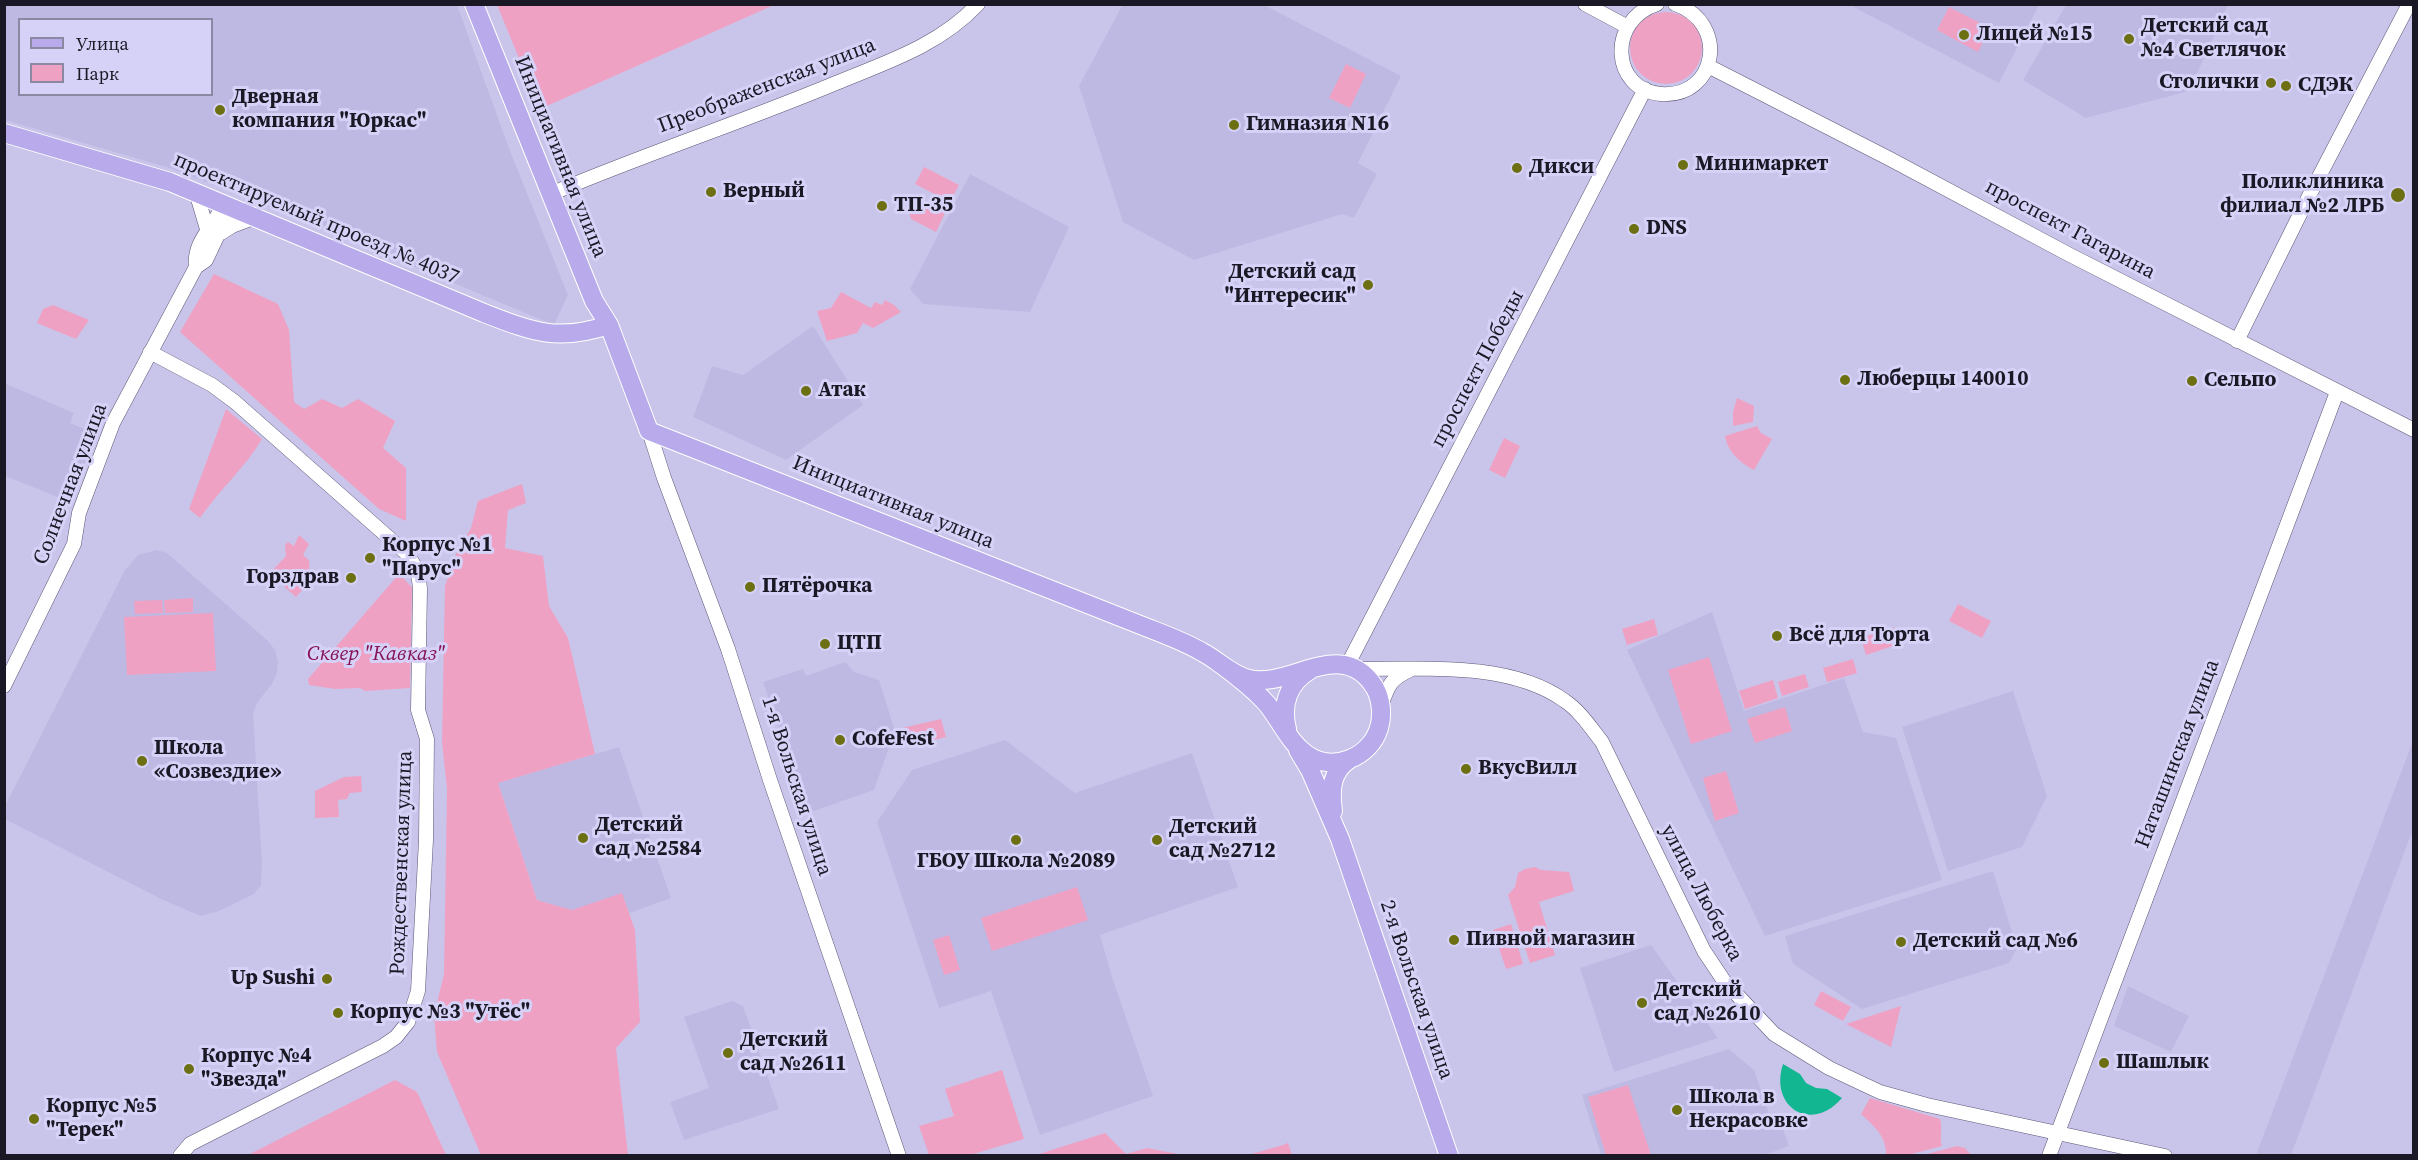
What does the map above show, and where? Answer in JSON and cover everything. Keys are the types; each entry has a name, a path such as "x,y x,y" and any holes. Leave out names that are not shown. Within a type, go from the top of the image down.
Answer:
{"main road":[{"name":"Инициативная улица","path":"474,4 594,301 609,325"},
{"name":"Инициативная улица","path":"485,4 604,297 609,325 649,431 1148,628 1204,652 1237,675 1256,680 1272,679 1329,664 1350,668"},
{"name":"проектируемый проезд № 4037","path":"4,133 159,178 484,314 529,330 564,335 577,334 609,325"},
{"name":"Инициативная улица","path":"1222,665 1254,691 1267,704 1292,739 1316,759 1329,762 1350,759"},
{"path":"1292,739 1284,717 1285,703 1298,678 1318,666"},
{"path":"1350,668 1372,684 1378,694 1381,721 1377,734 1365,749 1350,759"},
{"name":"2-я Вольская улица","path":"1292,739 1310,770 1340,839 1449,1155"},
{"name":"2-я Вольская улица","path":"1340,839 1332,806 1332,785 1338,768 1350,759"}],"street":[{"name":"Преображенская улица","path":"560,190 792,101 928,44 963,21 978,4"},
{"path":"1586,4 1626,26"},
{"path":"1657,4 1646,8 1626,26 1621,44 1622,62 1631,78 1645,89 1667,94 1688,88 1700,79 1708,66 1711,53 1710,39 1705,27 1697,16 1683,6"},
{"path":"2237,341 2310,194 2409,4"},
{"name":"проспект Гагарина","path":"1708,66 2237,341 2414,430"},
{"name":"проспект Победы","path":"1350,668 1645,89"},
{"path":"196,192 214,231 256,217"},
{"name":"Солнечная улица","path":"4,686 74,544 79,513 113,423 196,267 206,261 214,231 222,225 227,205"},
{"name":"Рождественская улица","path":"150,352 212,385 235,402 414,562 419,575 420,589 418,710 427,739 426,840 418,991 408,1022 383,1046 190,1144 180,1155"},
{"name":"Наташинская улица","path":"2049,1155 2337,392"},
{"name":"1-я Вольская улица","path":"649,431 664,478 728,649 770,780 899,1155"},
{"name":"улица Люберка","path":"1350,668 1500,673 1545,688 1567,702 1587,722 1602,742 1704,951 1724,981 1774,1034 1829,1068 1880,1092 1927,1105 2165,1155"},
{"path":"1380,706 1388,686 1396,676 1412,669"}],"shaded area":[{"name":"Гимназия N16","path":"1123,4 1264,5 1401,76 1358,163 1377,174 1354,218 1342,214 1194,260 1123,222 1079,86"},
{"name":"Лицей №15","path":"1848,4 2039,5 1999,83"},
{"path":"4,5 457,5 510,151 568,295 554,325 173,169 5,120"},
{"name":"Детский сад №4 Светлячок","path":"2066,5 2228,5 2189,91 2086,118 2023,80"},
{"path":"970,174 1069,227 1030,312 923,304 910,289"},
{"path":"813,326 863,405 786,460 693,417 712,366 743,375"},
{"path":"4,383 74,413 70,423 96,434 70,502 5,476"},
{"name":"Школа «Созвездие»","path":"157,550 167,553 267,640 275,650 278,661 277,673 272,684 257,703 253,714 262,863 261,885 254,894 219,911 201,916 161,899 5,819 4,808 125,570 138,555"},
{"path":"1712,612 1744,711 1844,678 1863,732 1896,738 1942,880 1765,936 1627,650"},
{"path":"845,662 854,672 879,680 895,731 874,790 808,813 763,682 803,669 806,676"},
{"path":"2013,691 2047,796 2022,847 1948,871 1902,727"},
{"path":"1005,740 1075,793 1192,753 1238,887 1100,935 1153,1096 1040,1135 991,991 939,1008 877,822 912,770"},
{"path":"2413,741 2413,829 2291,1155 2256,1155"},
{"name":"Детский сад №2584","path":"619,747 671,898 629,913 622,894 572,911 537,900 498,783"},
{"name":"Детский сад №6","path":"1993,871 2017,948 2009,963 1862,1009 1793,964 1785,936"},
{"name":"Детский сад №2610","path":"1651,945 1718,1038 1614,1072 1580,968"},
{"path":"2128,986 2189,1016 2171,1052 2114,1026"},
{"name":"Детский сад №2611","path":"732,1001 743,1006 779,1109 684,1140 670,1102 709,1088 684,1017"},
{"name":"Школа в Некрасовке","path":"1729,1049 1754,1070 1774,1128 1782,1126 1789,1146 1762,1156 1601,1155 1582,1095"},
{"path":"1783,1064 1800,1074 1806,1083 1816,1088 1827,1089 1842,1098 1830,1109 1818,1114 1796,1111 1787,1103 1782,1093 1780,1079"}],"green space":[{"path":"497,5 774,5 540,109"},
{"path":"1949,7 1990,28 1978,52 1937,30"},
{"path":"1666,12 1686,18 1696,28 1702,48 1696,68 1686,78 1666,84 1646,78 1636,68 1630,48 1636,28 1646,18"},
{"path":"1346,64 1366,74 1350,108 1329,98"},
{"path":"924,167 959,185 950,202 915,184"},
{"path":"910,195 945,213 936,232 911,219 906,201"},
{"path":"214,274 278,304 289,330 294,402 304,409 322,399 342,408 358,399 395,421 383,448 406,468 406,521 379,509 180,332"},
{"path":"841,292 871,308 875,302 882,305 885,300 901,312 873,328 863,323 857,333 827,341 817,311 831,308"},
{"path":"53,305 89,320 76,339 37,323 43,309"},
{"path":"1737,398 1754,406 1753,422 1733,426 1733,412"},
{"path":"226,409 262,439 248,460 200,518 189,509"},
{"path":"1757,426 1761,433 1772,439 1754,470 1736,457 1729,448 1725,436"},
{"path":"1504,438 1520,446 1505,478 1489,470"},
{"path":"522,484 526,503 508,510 505,548 543,556 549,606 568,638 595,754 498,783 537,900 572,910 622,893 635,930 640,1022 616,1048 628,1155 481,1155 437,1052 434,1016 444,974 447,789 442,742 445,586 456,554 471,528 478,501"},
{"path":"299,535 309,544 303,555 309,560 310,581 296,597 277,580 274,582 267,576 286,556 285,545 288,542 294,546"},
{"name":"Сквер \"Кавказ\"","path":"399,574 412,587 410,688 365,691 360,688 335,689 309,685 308,679"},
{"path":"193,598 193,612 165,613 164,600"},
{"path":"162,600 163,613 135,614 134,601"},
{"path":"1958,604 1991,621 1982,638 1949,621"},
{"path":"213,613 216,671 127,675 124,617"},
{"path":"1654,619 1658,635 1627,645 1622,629"},
{"path":"1894,627 1899,644 1866,655 1861,638"},
{"path":"1709,657 1732,731 1691,744 1668,670"},
{"path":"1853,659 1857,673 1827,682 1823,668"},
{"path":"1805,674 1809,687 1782,696 1778,682"},
{"path":"1773,680 1778,698 1745,709 1739,691"},
{"path":"1785,707 1792,731 1755,743 1747,719"},
{"path":"941,719 946,737 907,746 902,728"},
{"path":"1726,771 1739,813 1715,821 1703,778"},
{"path":"361,776 362,792 350,793 347,799 338,800 339,817 315,818 315,791 344,777"},
{"path":"1535,867 1541,870 1569,872 1574,891 1539,902 1555,955 1530,963 1508,895 1515,887 1518,873"},
{"path":"1077,887 1088,920 992,951 981,918"},
{"path":"1511,924 1523,964 1506,969 1493,930"},
{"path":"949,935 960,970 944,975 933,940"},
{"path":"1821,991 1851,1007 1843,1021 1814,1005"},
{"path":"1901,1006 1891,1047 1846,1024"},
{"path":"1002,1070 1024,1139 970,1155 929,1155 919,1126 954,1116 945,1089"},
{"path":"395,1080 417,1092 446,1155 248,1155"},
{"path":"1628,1085 1651,1155 1606,1155 1588,1097"},
{"path":"1870,1098 1940,1119 1942,1146 1908,1155 1886,1155 1882,1137 1861,1114"},
{"path":"1105,1133 1126,1154 1147,1148 1183,1155 1036,1155"},
{"path":"1288,1143 1292,1155 1248,1155 1283,1145"},
{"path":"1957,1146 1965,1148 1971,1155 1923,1155"}],"place":[{"name":"Лицей №15","path":"1964,35"},
{"name":"Детский сад №4 Светлячок","path":"2129,39"},
{"name":"Столички","path":"2271,83"},
{"name":"СДЭК","path":"2286,86"},
{"name":"Дверная компания \"Юркас\"","path":"220,110"},
{"name":"Гимназия N16","path":"1234,125"},
{"name":"Минимаркет","path":"1683,165"},
{"name":"Дикси","path":"1517,168"},
{"name":"Верный","path":"711,192"},
{"name":"Поликлиника филиал №2 ЛРБ","path":"2398,195"},
{"name":"ТП-35","path":"882,206"},
{"name":"DNS","path":"1634,229"},
{"name":"Детский сад \"Интересик\"","path":"1368,285"},
{"name":"Люберцы 140010","path":"1845,380"},
{"name":"Сельпо","path":"2192,381"},
{"name":"Атак","path":"806,391"},
{"name":"Корпус №1 \"Парус\"","path":"370,558"},
{"name":"Горздрав","path":"351,578"},
{"name":"Пятёрочка","path":"750,587"},
{"name":"Всё для Торта","path":"1777,636"},
{"name":"ЦТП","path":"825,644"},
{"name":"CofeFest","path":"840,740"},
{"name":"Школа «Созвездие»","path":"142,761"},
{"name":"ВкусВилл","path":"1466,769"},
{"name":"Детский сад №2584","path":"583,838"},
{"name":"ГБОУ Школа №2089","path":"1016,840"},
{"name":"Детский сад №2712","path":"1157,840"},
{"name":"Пивной магазин","path":"1454,940"},
{"name":"Детский сад №6","path":"1901,942"},
{"name":"Up Sushi","path":"327,979"},
{"name":"Детский сад №2610","path":"1642,1003"},
{"name":"Корпус №3 \"Утёс\"","path":"338,1013"},
{"name":"Детский сад №2611","path":"728,1053"},
{"name":"Шашлык","path":"2104,1063"},
{"name":"Корпус №4 \"Звезда\"","path":"189,1069"},
{"name":"Школа в Некрасовке","path":"1677,1110"},
{"name":"Корпус №5 \"Терек\"","path":"34,1119"}]}
